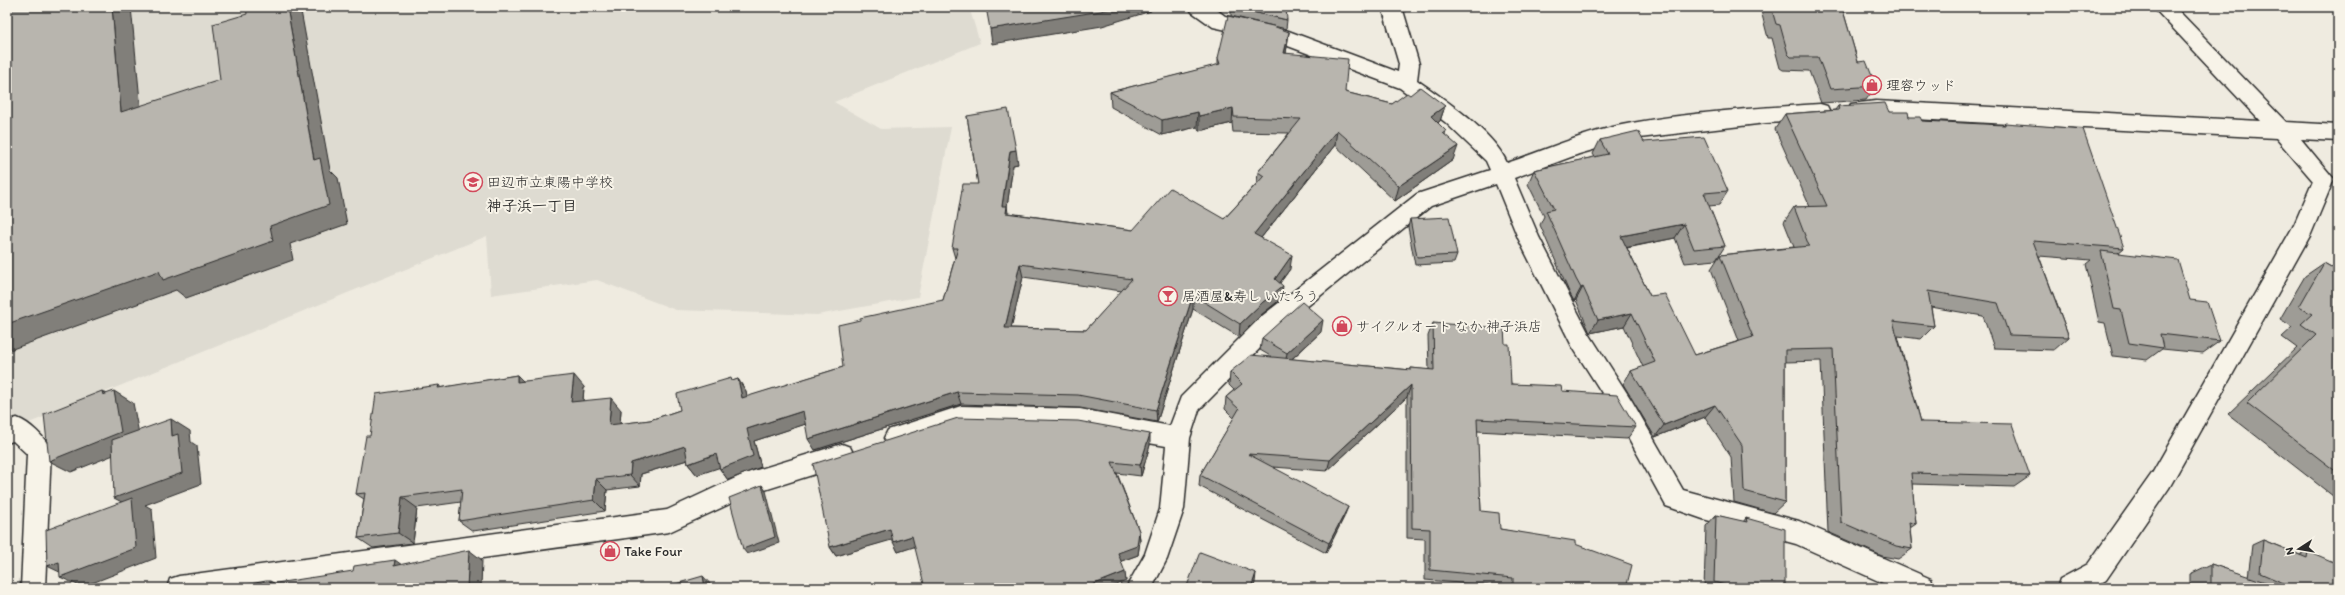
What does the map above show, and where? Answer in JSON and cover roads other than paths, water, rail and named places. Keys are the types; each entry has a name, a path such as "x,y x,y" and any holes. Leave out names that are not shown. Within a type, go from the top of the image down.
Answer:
{"street":[{"path":"1199,7 1220,22 1275,33 1407,83 1457,121 1494,156 1529,238 1580,339 1624,408 1676,498 1702,508 1799,533 1922,588"},
{"path":"1392,7 1409,64 1407,83"},
{"path":"2069,588 2097,572 2161,480 2303,228 2324,179 2280,128 2163,7"},
{"path":"1138,588 1155,559 1172,509 1178,438 1189,404 1270,323 1424,200 1502,174 1575,147 1630,130 1766,115 1876,109 2280,128 2338,133"},
{"path":"180,588 669,521 744,485 961,417 1080,420 1178,438"},
{"path":"7,432 17,429 39,450 33,588"}],"place":[{"name":"理容ウッド","path":"1872,85"},
{"name":"田辺市立東陽中学校","path":"473,182"},
{"name":"居酒屋&寿し いたろう","path":"1168,296"},
{"name":"サイクルオート なか 神子浜店","path":"1342,326"},
{"name":"Take Four","path":"610,551"}],"district":[{"name":"神子浜一丁目","path":"532,206"}]}
